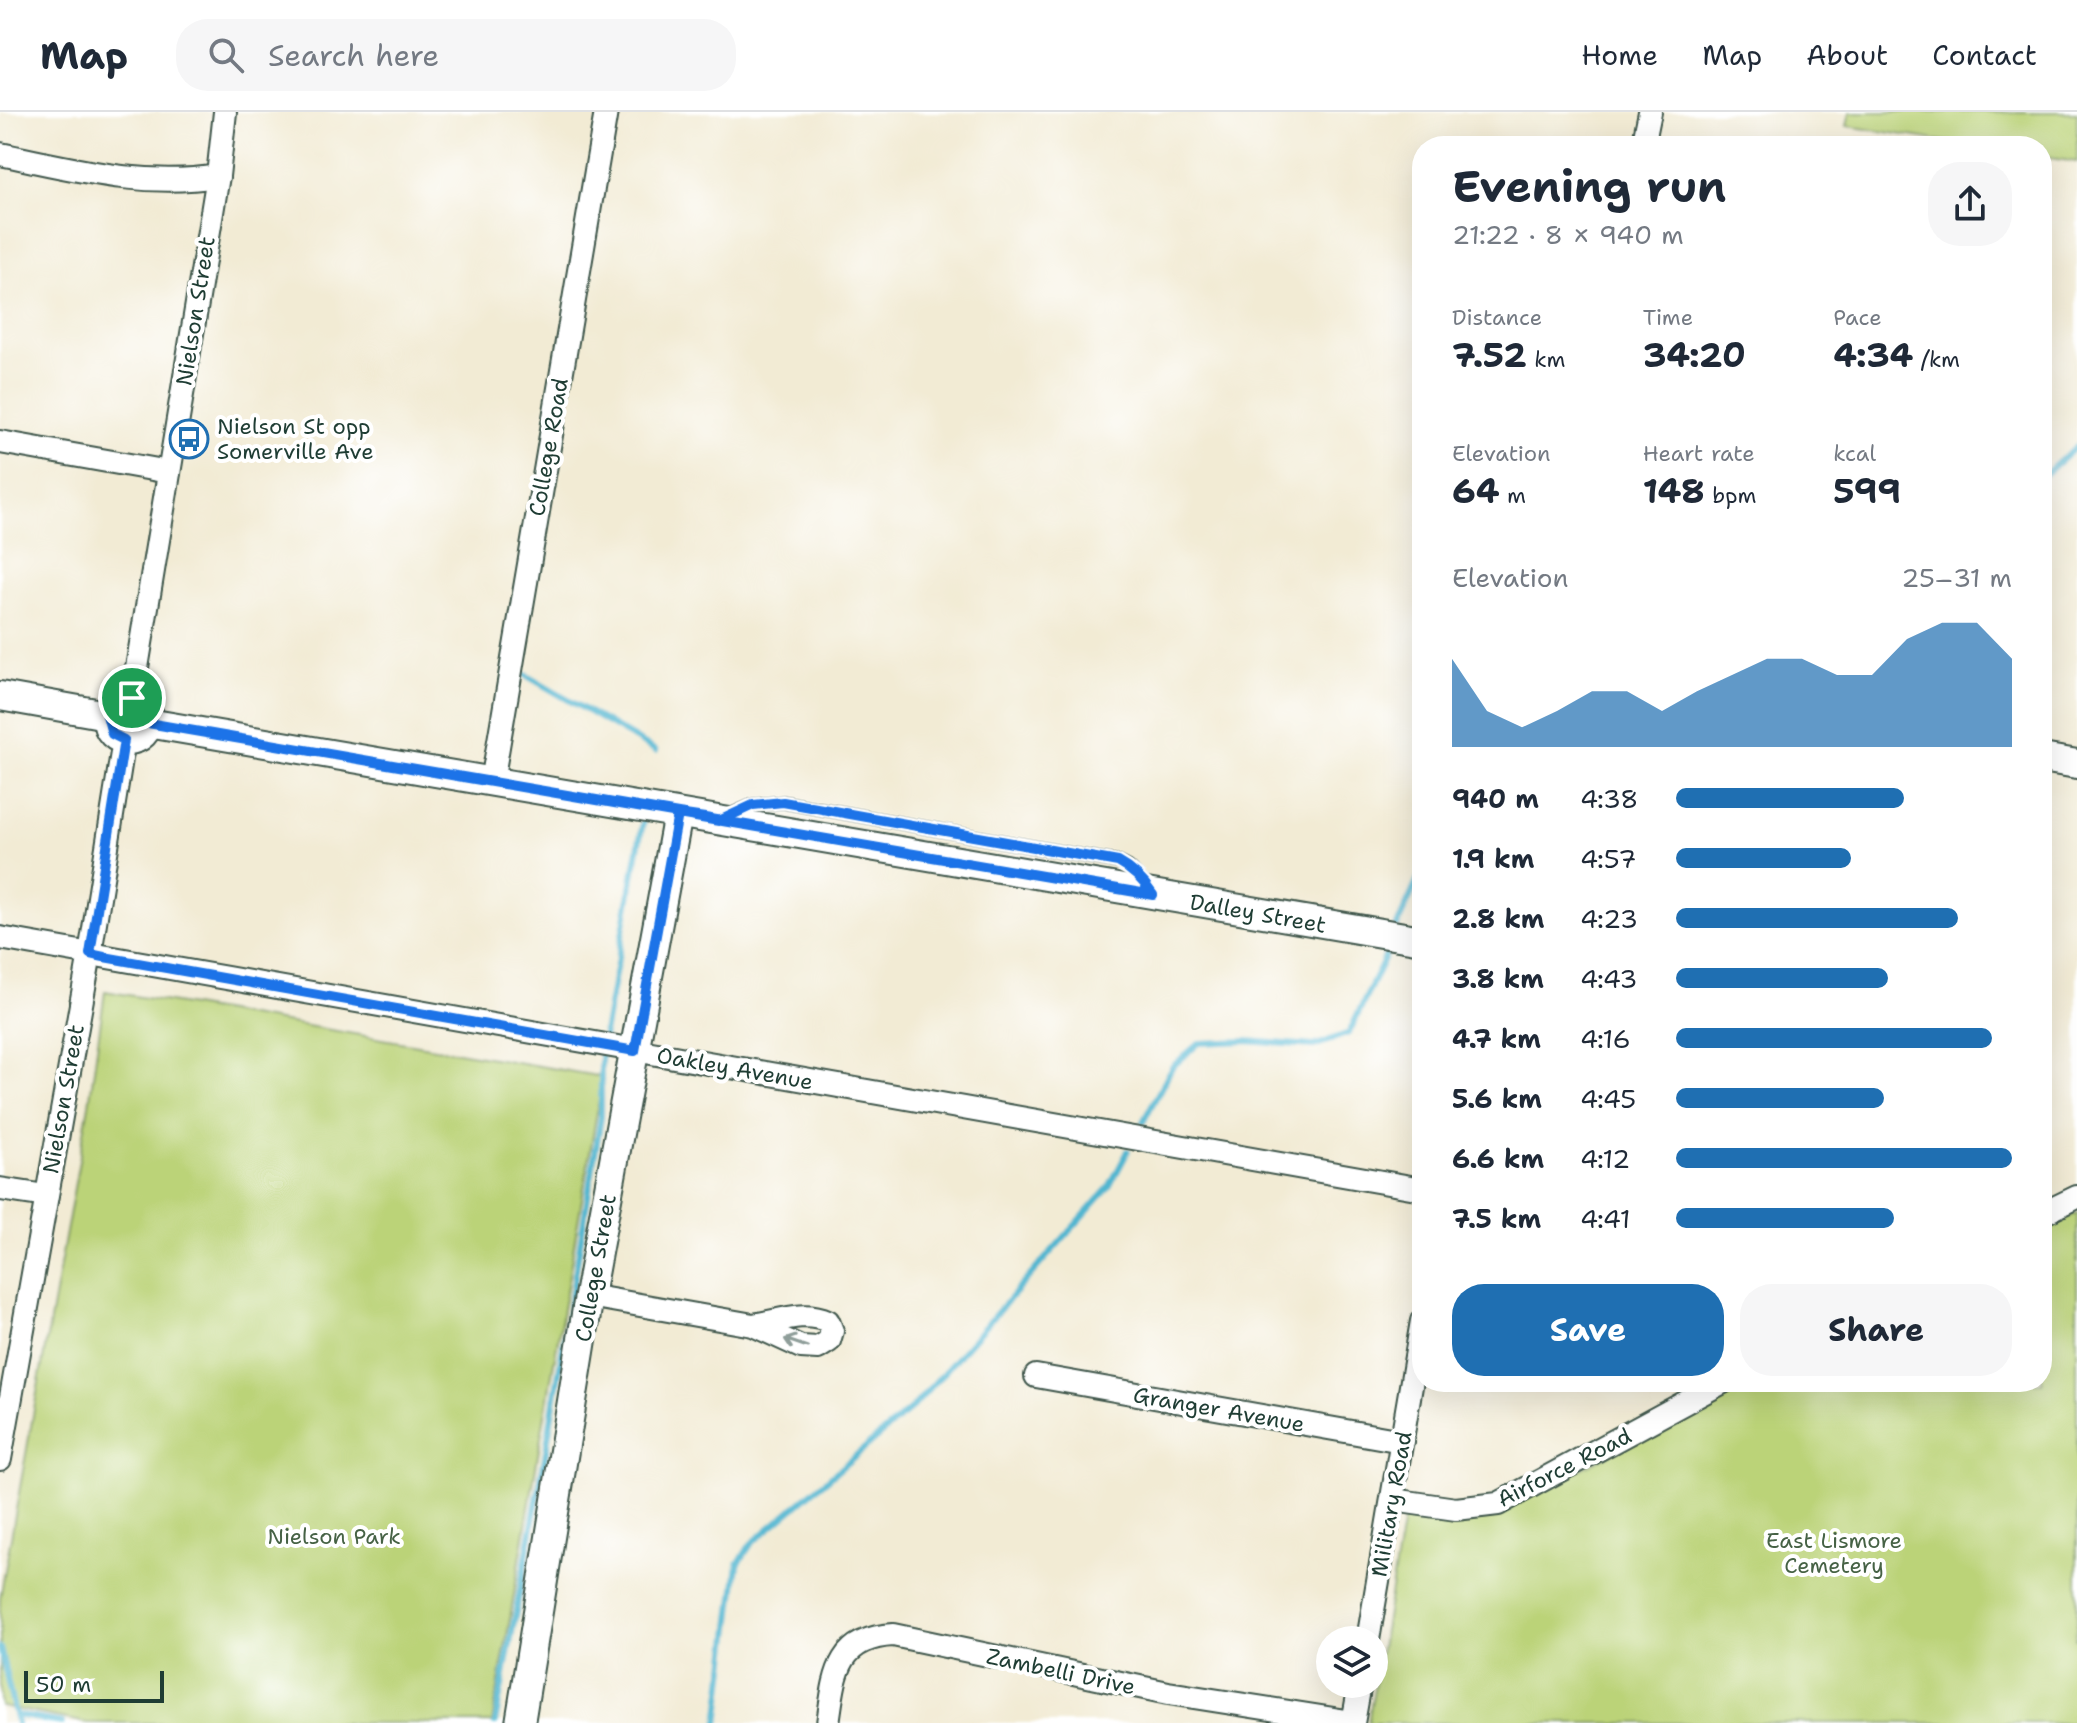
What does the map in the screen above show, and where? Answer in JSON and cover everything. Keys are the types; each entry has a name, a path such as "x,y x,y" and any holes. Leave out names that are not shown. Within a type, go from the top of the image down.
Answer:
{"street":[{"name":"Nielson Street","path":"132,698 218,176 225,112"},
{"name":"College Road","path":"492,782 606,112"},
{"path":"0,154 158,182 218,176"},
{"path":"0,442 169,472"},
{"path":"0,696 107,715"},
{"path":"132,698 147,710 148,723 137,738 124,740 112,734 107,715 113,704 132,698"},
{"name":"Dalley Street","path":"148,723 1403,938"},
{"name":"Nielson Street","path":"0,1459 90,954 124,740"},
{"path":"2052,760 2077,764"},
{"name":"College Street","path":"520,1723 589,1296 612,1047 656,810"},
{"name":"Oakley Avenue","path":"10,940 1412,1187"},
{"path":"0,1189 46,1196"},
{"path":"2052,1209 2077,1197"},
{"path":"589,1296 753,1325"},
{"name":"Granger Avenue","path":"1036,1376 1402,1441"},
{"name":"Military Road","path":"1370,1626 1412,1381"},
{"name":"Airforce Road","path":"1393,1500 1456,1509 1498,1504 1705,1392"},
{"name":"Zambelli Drive","path":"828,1723 836,1675 845,1655 867,1639 893,1635 1168,1693 1353,1722"},
{"path":"1353,1722 1357,1698"}],"green space":[{"path":"1850,112 2077,112 2077,162 2052,158 2052,136 1910,136 1847,126"},
{"name":"Nielson Park","path":"105,991 603,1077 492,1723 87,1723 0,1706 0,1598 89,1105"},
{"name":"East Lismore Cemetery","path":"2077,1213 2077,1723 1368,1723 1372,1698 1388,1698 1388,1626 1385,1626 1403,1520 1501,1510 1730,1392 2052,1392 2052,1226"}],"waterway":[{"path":"2052,468 2077,446"},
{"path":"522,673 656,751"},
{"path":"603,1039 643,822"},
{"path":"1397,926 1412,893"},
{"path":"1143,1122 1172,1067 1199,1043 1246,1041 1314,1046 1349,1033 1391,944"},
{"path":"495,1723 545,1457 601,1117 601,1050"},
{"path":"718,1723 738,1564 751,1544 913,1407 1109,1187 1128,1151"},
{"path":"0,1648 17,1723"},
{"path":"15,1715 62,1723"}],"place":[{"name":"Nielson St opp Somerville Ave","path":"189,439"}],"route":[{"path":"132,698 113,704 107,715 112,734 124,740 90,954 104,957 635,1051 678,814 705,818 1153,895 1144,882 1118,862 783,802 753,805 719,821 678,814 148,723 147,710 132,698"}]}
